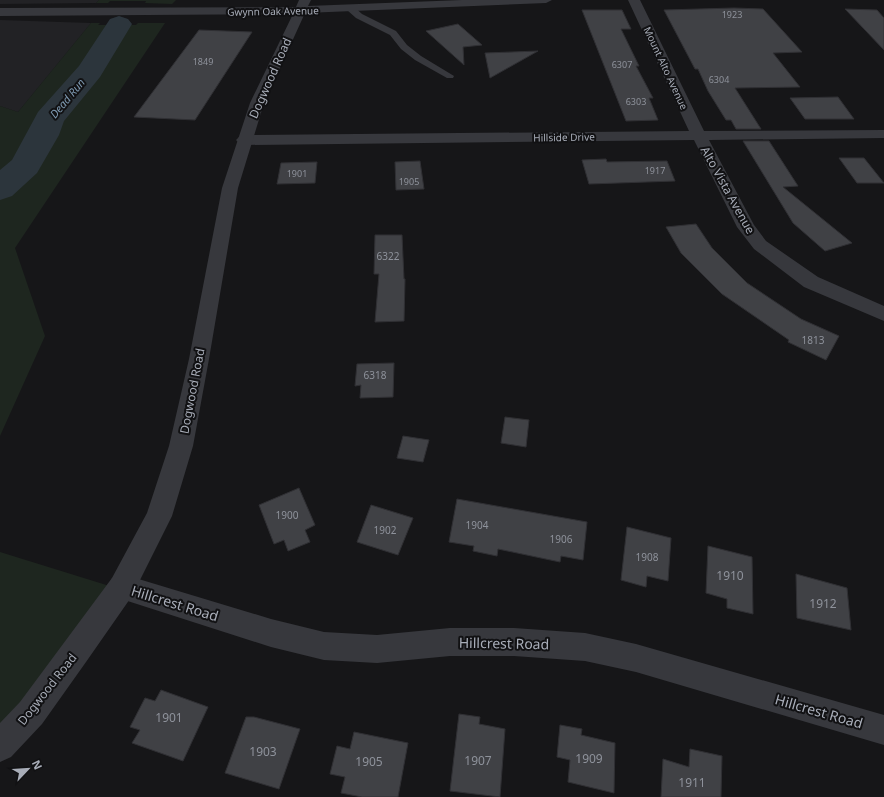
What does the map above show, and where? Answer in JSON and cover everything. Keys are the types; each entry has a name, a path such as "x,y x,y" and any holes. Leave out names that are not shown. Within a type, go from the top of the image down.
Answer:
{"street":[{"name":"Gwynn Oak Avenue","path":"0,12 304,5 350,8 546,0"},
{"name":"Mount Alto Avenue","path":"634,0 698,136"},
{"name":"Dogwood Road","path":"0,746 31,713 122,587 159,516 181,446 199,359 223,219 244,140 257,103 304,5"},
{"name":"Hillside Drive","path":"244,140 884,134"},
{"name":"Alto Vista Avenue","path":"698,136 746,227 760,245 810,282 884,314"},
{"name":"Hillcrest Road","path":"122,587 271,633 324,646 377,649 450,642 514,642 585,646 636,658 884,730"}],"lane":[{"path":"350,8 359,16 393,32 404,47 418,58 450,76"}],"shaded area":[{"path":"0,0 99,0 96,3 0,4"},
{"path":"99,0 176,0 172,4 145,3 146,1 110,1 108,3 96,3"},
{"path":"0,20 91,23 18,112 0,106"},
{"path":"91,23 100,23 98,25 136,25 138,23 165,23 15,248 45,336 0,436 0,106 18,112"},
{"path":"0,552 116,588 0,741"}],"building":[{"path":"734,8 763,9 802,52 773,53 800,87 735,88 761,129 736,129 731,120 726,120 708,91 698,69 695,69 664,10"},
{"path":"845,9 877,10 884,18 884,50"},
{"path":"582,10 622,10 631,29 621,29 639,66 636,66 653,98 649,98 658,120 626,121"},
{"path":"458,24 482,45 463,47 464,65 426,31"},
{"path":"199,30 252,32 195,120 134,117"},
{"path":"538,51 490,78 485,53"},
{"path":"838,97 854,119 805,119 790,98"},
{"path":"743,141 769,141 798,186 783,187 852,243 825,251 793,223"},
{"path":"839,158 864,158 884,183 857,183"},
{"path":"606,159 607,162 667,161 675,181 589,184 582,160"},
{"path":"420,161 424,189 396,190 395,162"},
{"path":"317,162 315,183 277,184 281,163"},
{"path":"696,224 712,248 747,283 801,319 839,336 826,360 788,342 789,340 722,294 681,253 666,227"},
{"path":"375,235 402,235 405,279 404,321 375,322 379,274 374,274"},
{"path":"394,363 393,397 360,398 361,385 355,386 357,364"},
{"path":"505,417 529,420 526,447 501,443"},
{"path":"403,436 429,440 423,462 397,458"},
{"path":"299,488 315,525 305,530 310,542 288,551 284,540 274,544 259,505"},
{"path":"457,499 587,522 583,560 561,556 560,562 498,549 497,556 473,551 474,546 449,542"},
{"path":"371,505 413,518 398,555 357,542"},
{"path":"627,527 671,538 668,581 647,576 646,587 621,580"},
{"path":"708,546 752,557 753,614 727,608 727,599 706,593"},
{"path":"796,574 847,588 851,630 797,618"},
{"path":"161,690 208,707 183,761 132,743 140,730 130,727 145,698 155,701"},
{"path":"459,714 480,717 479,724 505,729 500,797 450,791"},
{"path":"246,717 254,717 300,729 279,789 225,773"},
{"path":"560,725 582,729 581,735 615,743 614,793 568,782 570,760 557,757"},
{"path":"354,732 408,743 398,797 362,797 341,793 345,777 330,774 337,746 350,749"},
{"path":"690,749 722,756 721,797 661,797 663,759 689,767"}],"waterway":[{"name":"Dead Run","path":"0,189 25,166 43,135 49,119 90,71 119,24"}]}
